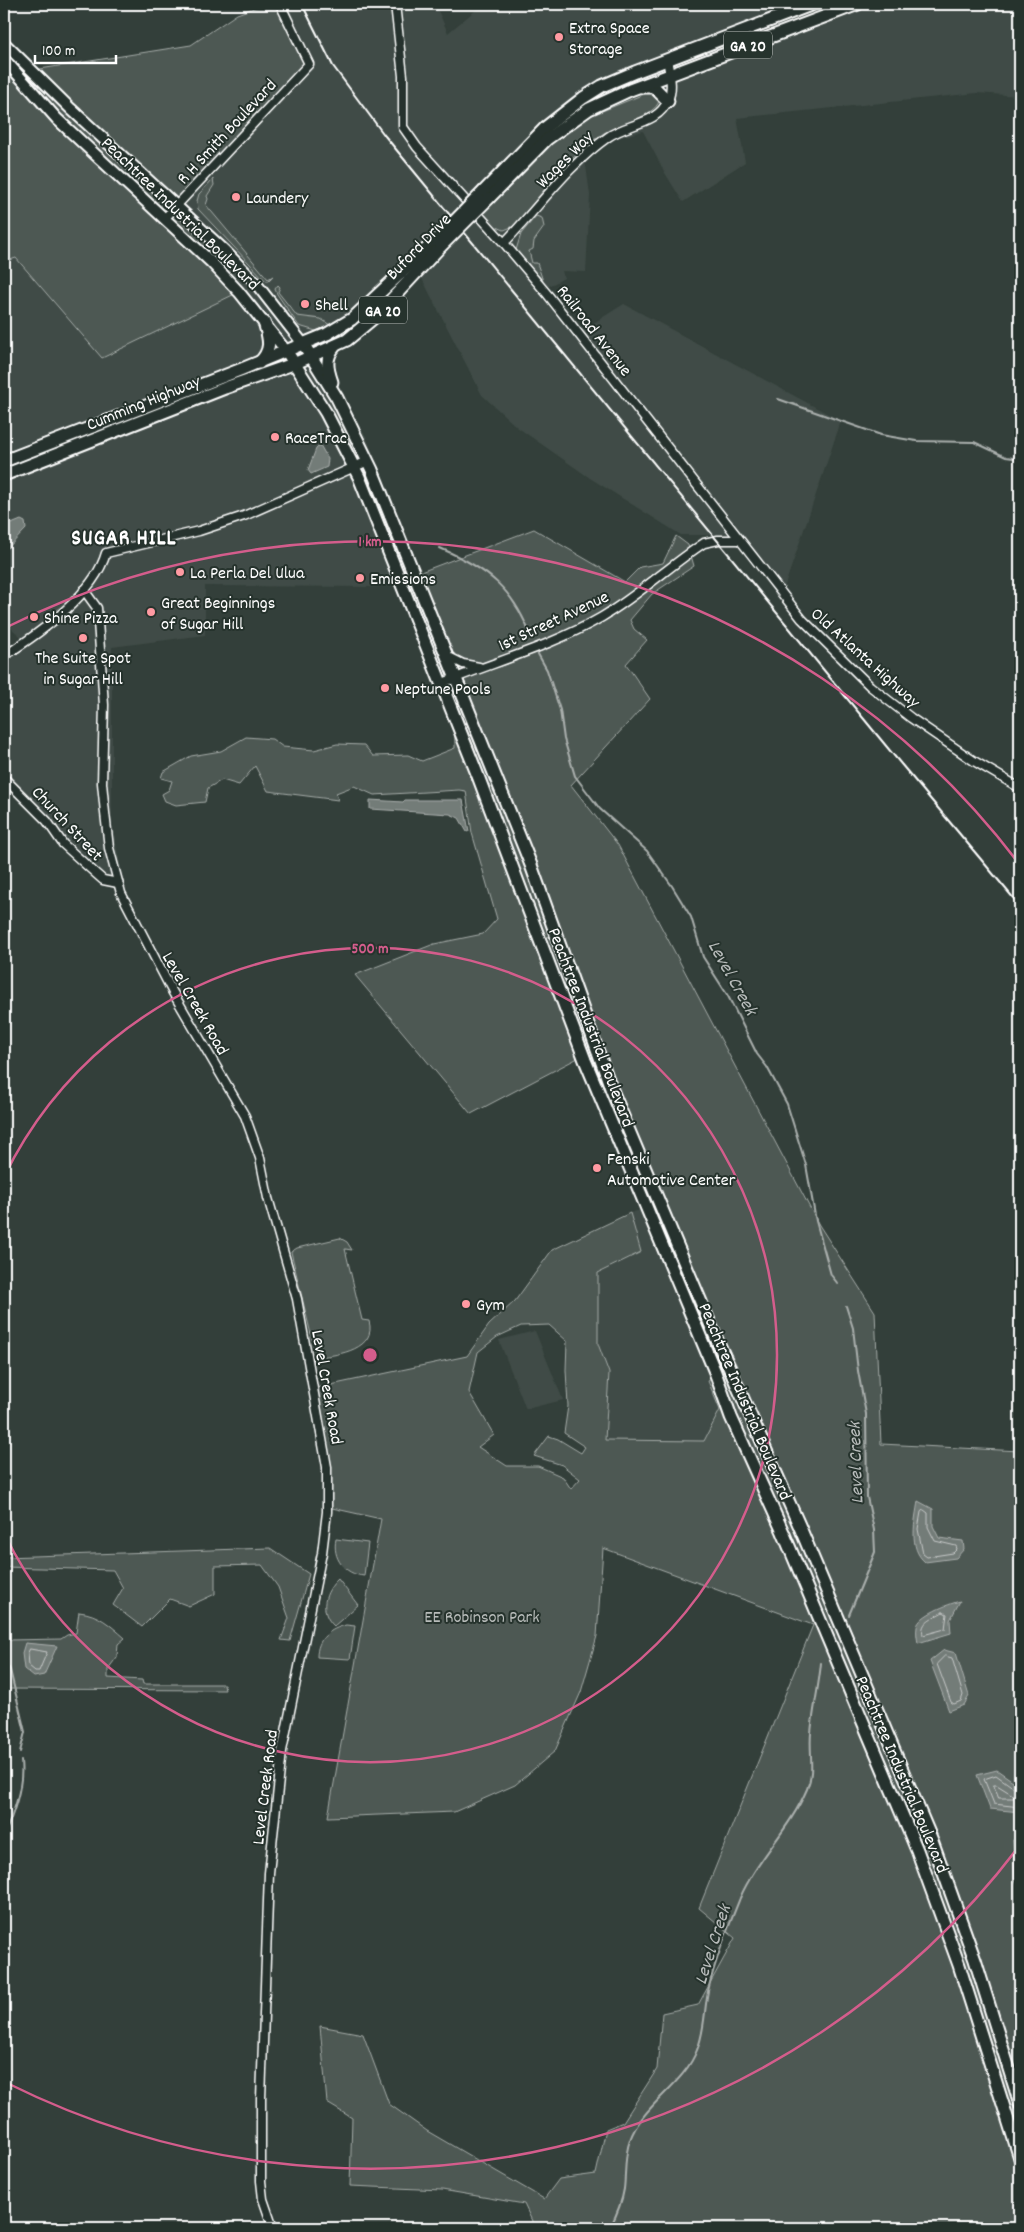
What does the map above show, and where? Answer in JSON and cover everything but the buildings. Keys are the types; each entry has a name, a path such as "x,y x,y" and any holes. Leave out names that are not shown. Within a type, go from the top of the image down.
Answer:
{"highway":[{"name":"GA 20","path":"487,194 546,127 583,98 602,86 667,59 813,4"},
{"name":"GA 20","path":"487,194 547,139 577,116 608,99 858,4"},
{"path":"638,87 654,87 668,101"},
{"name":"Buford Drive","path":"296,363 336,345 359,332 377,315 438,244 487,194"},
{"name":"Buford Drive","path":"287,352 352,320 438,244"},
{"path":"259,363 266,356 270,340 264,322"},
{"name":"Peachtree Industrial Boulevard","path":"304,345 337,398 368,462 449,657 531,865 598,1054 713,1331 799,1525 933,1843 975,1960 1020,2104"},
{"path":"336,345 329,353 327,361 337,398"},
{"name":"Peachtree Industrial Boulevard","path":"287,352 296,363 355,467 478,776 584,1060 731,1417 783,1532 917,1850 959,1966 1020,2158"},
{"name":"Cumming Highway","path":"4,461 287,352"},
{"name":"Cumming Highway","path":"4,476 296,363"}],"main road":[{"name":"Peachtree Industrial Boulevard","path":"4,43 71,109 225,251 254,281 304,345"},
{"name":"Peachtree Industrial Boulevard","path":"4,59 57,119 165,218 228,280 287,352"}],"street":[{"name":"R H Smith Boulevard","path":"165,218 309,64 280,4"},
{"name":"Railroad Avenue","path":"395,4 403,76 404,127 417,147 504,243 548,295 739,540"},
{"path":"667,59 671,86 668,101"},
{"name":"Wages Way","path":"504,243 576,162 610,135 654,118 668,101"},
{"path":"4,656 40,630 84,590 98,574 106,553 206,529 244,516 368,462"},
{"name":"1st Street Avenue","path":"457,678 539,646 600,618 630,600 704,543 739,540"},
{"name":"Old Atlanta Highway","path":"739,540 802,619 870,686 957,750 1020,788"},
{"name":"Level Creek Road","path":"84,590 97,608 104,700 102,783 104,812 116,883 172,991 245,1116 260,1158 268,1198 297,1299 327,1467 327,1512 321,1561 282,1751 269,1873 261,2098 261,2183 263,2199 272,2228"},
{"path":"449,657 468,666 484,667"},
{"path":"440,684 457,678"},
{"name":"Church Street","path":"4,778 47,821 63,844 98,876 116,883"}],"shaded area":[{"path":"286,4 435,4 448,33 483,4 1020,4 1020,96 977,93 737,118 745,162 683,202 643,131 607,141 585,159 590,195 586,272 562,271 564,278 538,292 573,336 624,304 841,421 782,594 738,535 681,535 590,478 517,427 482,395 416,267 301,349 366,436 418,573 377,587 205,586 205,635 112,647 112,824 128,903 14,790 4,804 4,657 26,641 4,622 4,262 16,258 102,358 169,205 248,131 293,31"},
{"path":"661,1204 737,1366 720,1410 704,1442 605,1440 609,1373 598,1344 598,1273 641,1252 630,1213"},
{"path":"535,1331 563,1400 526,1409 499,1340"}],"green space":[{"path":"265,4 286,4 293,31 308,63 248,131 169,205 203,237 239,292 102,358 16,258 4,262 4,71 21,72 191,45 237,14"},
{"path":"823,4 846,4 681,66 675,65 680,60"},
{"path":"660,68 662,71 658,75 559,125 593,97 619,84"},
{"path":"649,92 654,93 659,101 651,111 644,116 604,133 591,142 556,176 514,226 504,230 495,228 481,213 558,137 585,118"},
{"path":"213,179 214,185 207,196 206,205 268,279 273,276 268,281 198,209 197,201 199,194"},
{"path":"536,216 542,218 544,227 534,241 533,249 529,251 532,263 537,263 543,281 516,250 521,234"},
{"path":"278,285 280,287 278,292 297,316 321,319 330,325 316,331 299,326 277,294 275,289"},
{"name":"EE Robinson Park","path":"534,529 625,582 640,567 663,563 676,536 688,545 694,566 652,594 630,620 634,629 647,640 626,664 650,699 571,785 618,845 819,1225 875,1312 881,1444 1020,1451 1020,2228 532,2228 532,2221 524,2204 442,2190 350,2186 352,2118 327,2103 320,2026 363,2034 389,2104 427,2131 544,2199 559,2179 596,2174 606,2129 623,2122 657,2069 662,2013 698,2005 735,1938 699,1908 813,1625 603,1548 597,1636 581,1692 555,1751 515,1785 454,1812 328,1817 381,1519 323,1506 327,1455 312,1389 467,1356 489,1325 515,1301 552,1250 630,1213 641,1252 598,1273 598,1344 609,1373 605,1440 704,1441 720,1410 708,1381 737,1366 695,1281 597,1048 471,1114 355,975 434,944 483,934 497,919 472,833 466,791 374,795 354,786 336,793 338,800 268,791 255,766 239,785 222,780 208,788 205,802 176,805 165,801 162,794 169,790 172,781 161,778 163,772 191,756 221,751 246,737 272,739 283,747 314,750 337,744 364,745 373,756 408,755 422,761 455,748 454,697 418,573","holes":["549,1325 567,1341 568,1406 564,1433 585,1447 581,1453 558,1439 549,1436 534,1456 562,1465 580,1479 571,1489 563,1477 538,1466 507,1466 478,1447 494,1435 469,1392 478,1352 497,1337 521,1326"]},
{"path":"340,1238 347,1242 352,1250 345,1249 362,1320 369,1321 370,1331 362,1344 354,1349 319,1357 316,1355 291,1252 297,1248"},
{"path":"336,1539 368,1543 364,1576 351,1572 341,1564 336,1553"},
{"path":"270,1548 309,1574 290,1641 281,1640 289,1618 278,1587 262,1565 215,1566 215,1594 189,1606 170,1599 142,1627 113,1605 123,1588 113,1570 4,1567 4,1557"},
{"path":"338,1579 358,1605 334,1626 326,1614 325,1601 330,1589"},
{"path":"79,1612 93,1615 125,1638 118,1644 117,1657 108,1669 108,1678 142,1680 143,1684 224,1684 225,1690 4,1689 4,1614 8,1614 9,1640 61,1639 76,1633"},
{"path":"346,1625 355,1626 350,1659 317,1657 319,1645 326,1635"}],"water":[{"path":"320,445 328,459 327,467 311,474 308,470 316,449"},
{"path":"21,520 25,522 26,529 4,552 4,527"},
{"path":"370,800 403,802 405,800 463,800 469,831 467,832 459,818 450,814 370,809"},
{"path":"918,1501 933,1509 933,1526 939,1538 963,1541 964,1549 956,1558 925,1562 920,1556 916,1549 914,1534"},
{"path":"960,1601 950,1620 951,1633 918,1643 917,1627 923,1618 928,1614"},
{"path":"25,1643 57,1646 44,1675 34,1677 24,1669 22,1653"},
{"path":"944,1650 956,1653 969,1696 964,1705 949,1711 930,1661"},
{"path":"997,1770 1020,1786 1020,1812 990,1809 977,1775"},
{"path":"1020,1835 1020,1890 1015,1879 1013,1840"}],"waterway":[{"path":"778,399 881,435 916,441 974,442 1006,457 1020,459"},
{"name":"Level Creek","path":"440,548 472,564 497,583 517,607 532,639"},
{"name":"Level Creek","path":"538,654 547,670 560,710 564,739 575,776 600,809 647,851 672,886 691,917 703,957 728,996 757,1054 767,1067 787,1104 806,1165 816,1221 831,1275 838,1284"},
{"name":"Level Creek","path":"846,1306 853,1328 866,1414 867,1497 874,1530 875,1552 849,1615"},
{"path":"4,1658 10,1670 25,1732 20,1752"},
{"name":"Level Creek","path":"610,2228 623,2194 626,2158 630,2140 644,2116 683,2074 691,2062 702,2036 708,1991 714,1968 740,1898 755,1870 800,1804 807,1789 811,1775 812,1724 821,1663"},
{"path":"4,1835 15,1809 20,1790 21,1761"}],"railway":[{"path":"302,4 333,66 385,136 896,758 1020,906"}],"place":[{"name":"Extra Space Storage","path":"559,37"},
{"name":"Laundery","path":"236,197"},
{"name":"Shell","path":"305,304"},
{"name":"RaceTrac","path":"275,437"},
{"name":"La Perla Del Ulua","path":"180,572"},
{"name":"Emissions","path":"360,578"},
{"name":"Great Beginnings of Sugar Hill","path":"151,612"},
{"name":"Shine Pizza","path":"34,617"},
{"name":"The Suite Spot in Sugar Hill","path":"83,638"},
{"name":"Neptune Pools","path":"385,688"},
{"name":"Fenski Automotive Center","path":"597,1168"},
{"name":"Gym","path":"466,1304"}],"district":[{"name":"SUGAR HILL","path":"124,536"}]}
